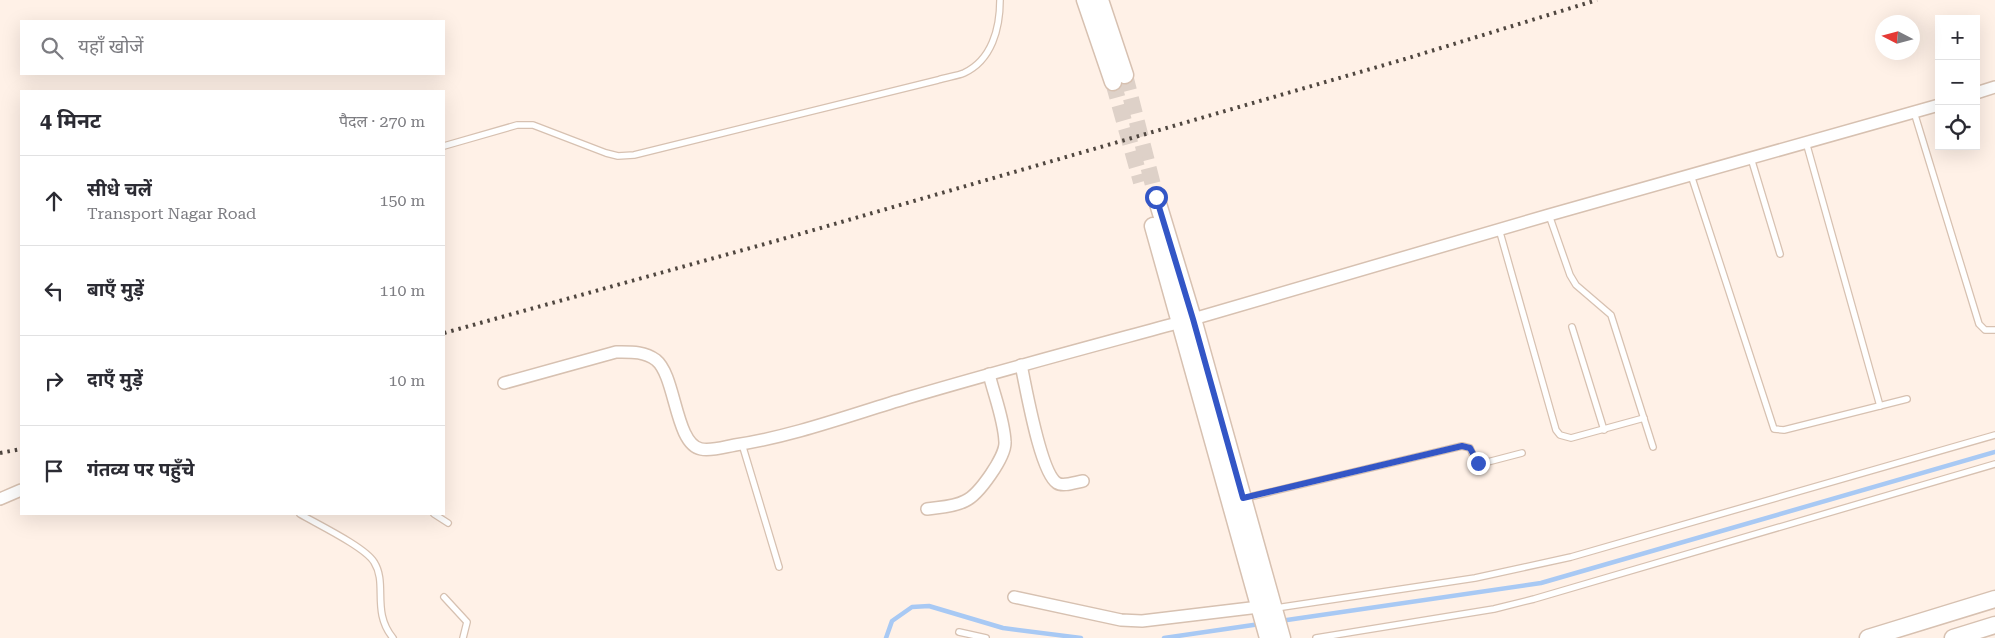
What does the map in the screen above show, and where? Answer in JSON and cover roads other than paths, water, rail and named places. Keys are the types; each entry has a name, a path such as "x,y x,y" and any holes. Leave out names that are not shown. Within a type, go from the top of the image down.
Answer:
{"main road":[{"path":"1094,1 1119,78"},
{"path":"1151,198 1267,611 1282,638"},
{"path":"1187,321 1243,498 1267,611 1268,638"},
{"path":"1868,638 1995,599"},
{"path":"1952,638 1995,625"}],"street":[{"path":"1980,92 1995,88"},
{"path":"504,383 590,358 616,352 634,352 648,356 662,368 685,432 691,443 702,449 742,444 778,437 989,374 1187,321 1499,229 1935,106"},
{"path":"1021,365 1041,454 1049,472 1055,482 1060,484 1083,481"},
{"path":"927,509 965,502 972,497 1004,454 1005,441 989,374"},
{"path":"0,499 20,490"},
{"path":"1014,596 1121,620 1142,621 1267,611"}],"lane":[{"path":"445,146 517,124 533,125 606,153 618,156 634,155 938,80 965,72 982,61 993,43 1000,0"},
{"path":"1914,112 1979,324 1985,330 1995,330"},
{"path":"1806,142 1880,406"},
{"path":"1751,158 1780,254"},
{"path":"1691,175 1774,429 1784,430 1907,399"},
{"path":"1549,215 1570,275 1576,285 1611,314 1653,447"},
{"path":"1499,229 1556,430 1560,435 1571,438 1644,418"},
{"path":"1572,327 1604,430"},
{"path":"1267,611 1475,578 1571,557 1995,435"},
{"path":"742,444 778,567"},
{"path":"1243,498 1462,446 1470,448 1475,460 1480,464 1522,453"},
{"path":"1316,638 1494,609 1534,599 1995,464"},
{"path":"302,515 363,551 376,564 380,614 384,625 393,638"},
{"path":"436,515 448,523"},
{"path":"444,597 467,622 464,638"},
{"path":"960,632 986,638"}],"waterway":[{"path":"1280,621 1541,583 1995,452"},
{"path":"886,638 892,621 912,607 929,606 1003,628 1081,638"},
{"path":"1164,638 1260,624"}],"tunnel":[{"path":"1125,75 1156,197"},
{"path":"1113,82 1141,182"}],"railway":[{"path":"445,333 779,240 1405,59 1597,0"},
{"path":"0,453 20,449"}]}
